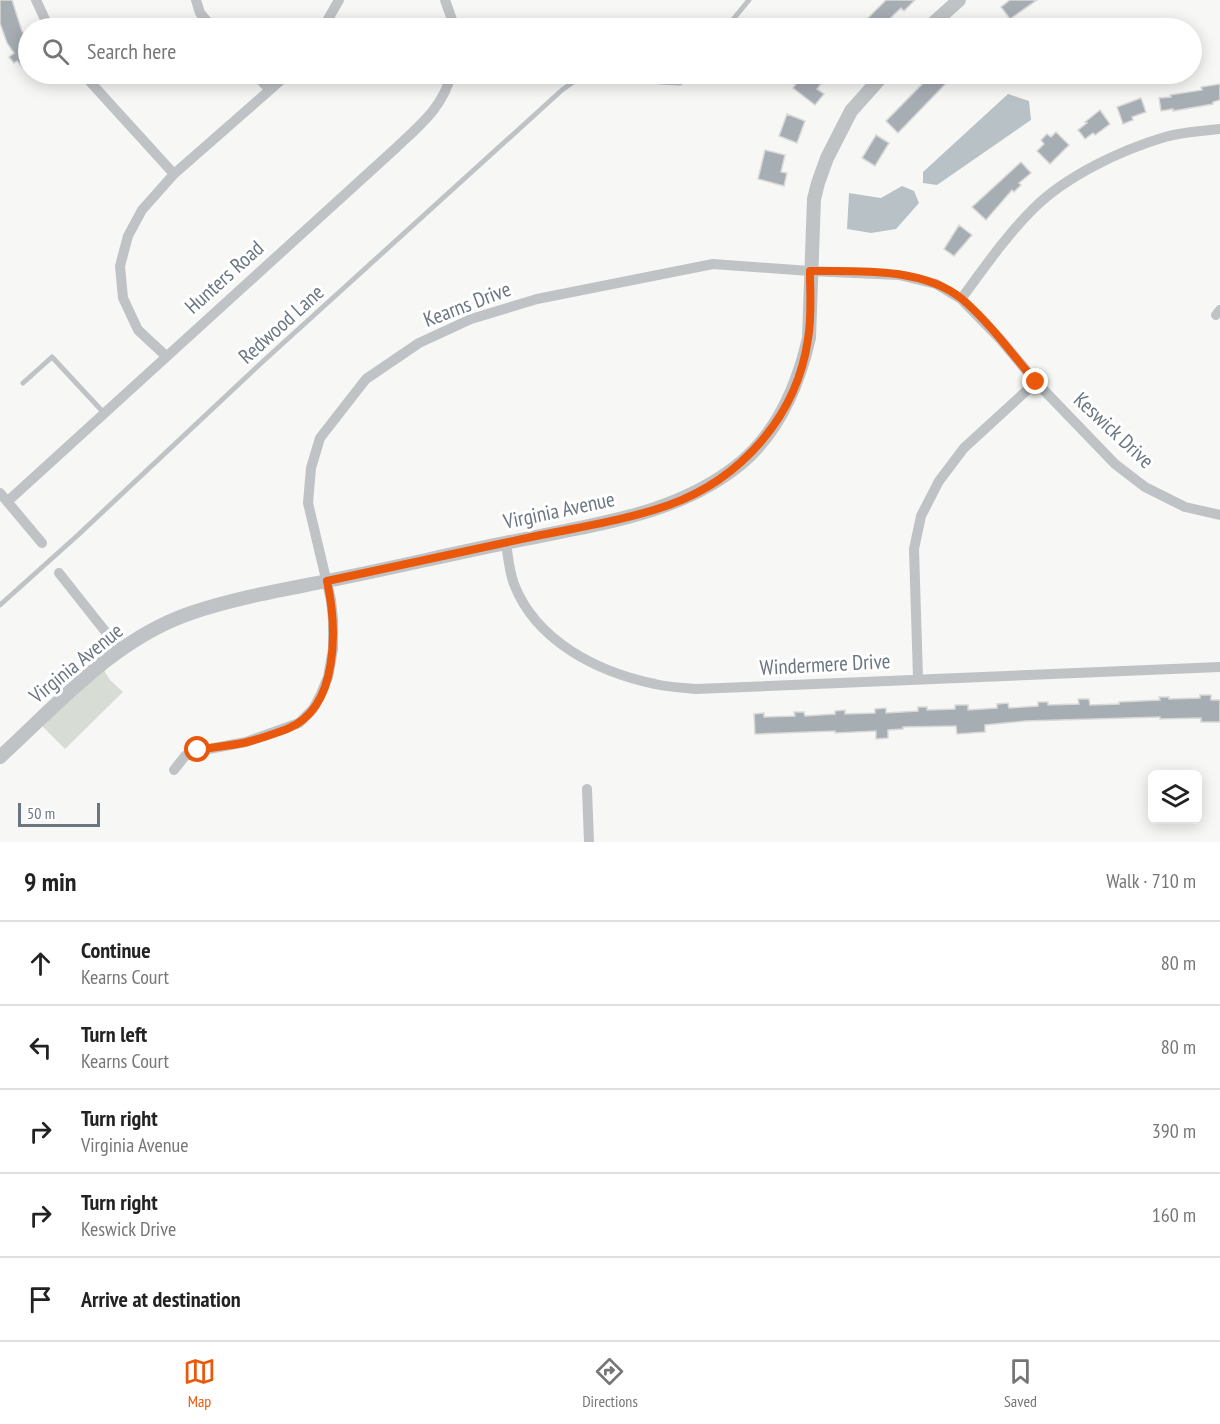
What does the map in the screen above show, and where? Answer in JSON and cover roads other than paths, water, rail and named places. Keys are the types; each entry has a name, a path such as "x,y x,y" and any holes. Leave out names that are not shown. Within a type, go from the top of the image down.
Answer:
{"street":[{"path":"36,0 44,18"},
{"path":"196,0 200,14 204,18"},
{"path":"329,18 339,0"},
{"path":"445,0 451,18"},
{"path":"939,18 959,0"},
{"path":"92,84 174,174"},
{"path":"264,84 269,89"},
{"path":"166,356 138,330 123,298 120,266 128,236 142,210 174,174 275,84"},
{"name":"Hunters Road","path":"4,497 104,413 397,147 435,110 448,84"},
{"name":"Virginia Avenue","path":"0,757 95,669 120,650 159,627 191,613 327,581 631,517 668,506 720,479 742,462 774,427 804,360 809,338 814,199 826,158 851,111 875,84"},
{"path":"961,299 1002,243 1028,214 1069,181 1119,154 1167,136 1220,129"},
{"name":"Kearns Drive","path":"174,770 185,756 198,750 246,742 287,729 299,723 313,709 328,677 333,649 331,600 308,503 311,468 320,438 366,380 419,343 471,319 537,300 713,264 810,271"},
{"name":"Keswick Drive","path":"810,271 899,274 936,284 961,299 1000,339 1036,382 1115,464 1145,487 1185,507 1220,514"},
{"path":"918,678 914,549 921,516 939,481 964,448 1036,382"},
{"path":"4,497 42,543"},
{"name":"Windermere Drive","path":"506,543 514,583 535,622 562,647 608,670 655,684 696,689 1220,667"},
{"path":"59,573 120,650"},
{"path":"587,789 589,842"}],"lane":[{"path":"734,18 749,0"},
{"name":"Redwood Lane","path":"0,605 78,536 259,365 570,84"},
{"path":"23,383 52,357 104,413"}]}
